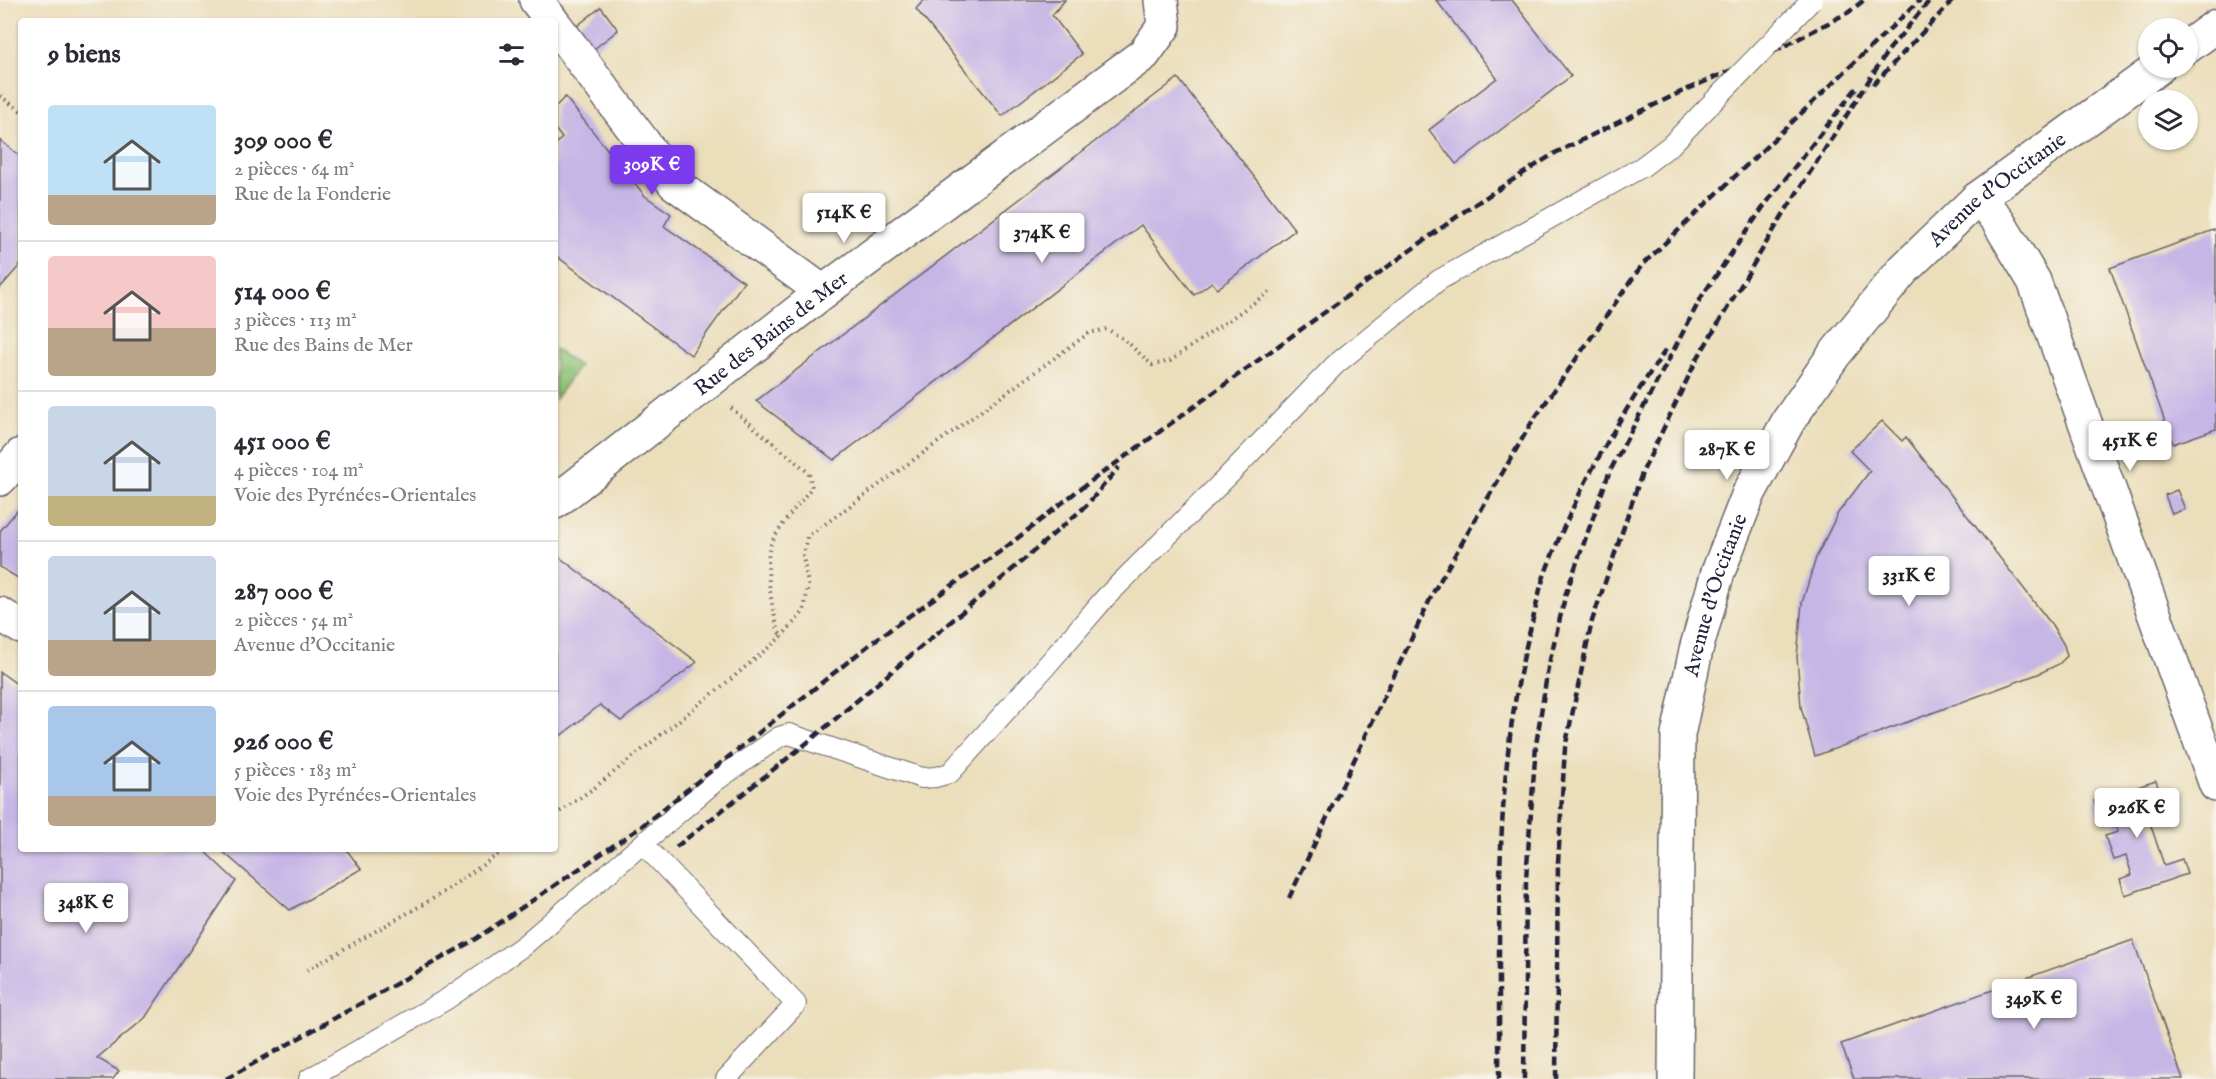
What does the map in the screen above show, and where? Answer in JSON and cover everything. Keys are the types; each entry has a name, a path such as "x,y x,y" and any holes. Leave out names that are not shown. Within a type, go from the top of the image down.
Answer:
{"street":[{"path":"536,0 550,18"},
{"name":"Rue des Bains de Mer","path":"558,500 822,292 1144,54 1164,26 1161,0"},
{"path":"2198,39 2216,26"},
{"path":"558,29 674,183 822,292"},
{"name":"Avenue d'Occitanie","path":"1675,1079 1678,735 1696,650 1719,572 1749,493 1789,420 1834,355 1903,270 1977,199 2144,78"},
{"path":"1977,199 1996,218 2034,281 2216,785"},
{"path":"0,479 18,458"},
{"path":"0,614 18,625"}],"lane":[{"path":"309,1079 447,999 523,946 717,780 779,737 789,734 922,778 950,773 1035,680 1105,597 1228,476 1335,365 1438,280 1642,167 1671,145 1812,0"},
{"path":"643,844 796,1004 726,1079"}],"path":[{"path":"0,96 18,109"},
{"path":"558,813 630,759 781,637 804,611 808,585 803,556 807,537 1089,333 1107,329 1125,340 1152,365 1170,361 1272,290"},
{"path":"704,386 809,473 812,487 770,545 768,561 773,617 781,637"},
{"path":"308,970 436,897 502,852"}],"green space":[{"path":"558,351 579,366 558,395"}],"building":[{"path":"924,0 1065,0 1052,15 1082,54 1002,116 916,9"},
{"path":"1436,0 1512,0 1571,76 1456,164 1429,130 1497,78"},
{"path":"601,7 618,30 594,49 577,26"},
{"path":"1178,78 1295,230 1217,289 1212,282 1194,295 1141,225 834,460 756,401"},
{"path":"565,97 645,196 671,214 664,226 744,282 691,355 558,257 558,142 562,138 558,133 558,104"},
{"path":"0,140 18,155 18,267 0,288"},
{"path":"2216,229 2216,429 2173,444 2110,268"},
{"path":"1882,421 1902,441 1906,437 2052,625 2064,645 2067,656 2059,664 2038,674 1815,756 1801,707 1797,657 1802,603 1816,558 1838,513 1870,471 1850,451"},
{"path":"2177,490 2185,509 2172,514 2165,495"},
{"path":"18,510 18,578 0,567 0,531"},
{"path":"558,556 697,662 621,721 600,705 558,738"},
{"path":"0,672 18,685 18,852 205,852 236,881 145,1018 97,1058 119,1071 113,1079 0,1079"},
{"path":"2156,781 2161,796 2143,802 2164,865 2182,859 2187,874 2125,895 2120,879 2132,875 2126,856 2113,860 2105,836 2118,832 2112,813 2099,817 2094,801"},
{"path":"223,852 348,852 361,869 290,910"},
{"path":"2133,940 2183,1079 1854,1079 1841,1044"}],"railway":[{"path":"226,1079 474,940 638,829 874,641 1005,548 1076,492 1469,208 1555,153 1681,92 1775,51 1849,12 1864,0"},
{"path":"1289,898 1434,591 1532,422 1642,265 1920,0"},
{"path":"1556,1079 1558,863 1565,748 1592,621 1642,473 1697,359 1784,213 1887,52 1930,0"},
{"path":"1873,85 1953,0"},
{"path":"1524,1079 1526,879 1536,745 1548,668 1566,593 1609,473 1702,296 1764,206 1858,86"},
{"path":"1499,1079 1499,905 1504,789 1520,675 1542,583 1571,512 1600,455 1667,348"},
{"path":"676,847 808,742 999,581 1086,506 1119,467"}]}
